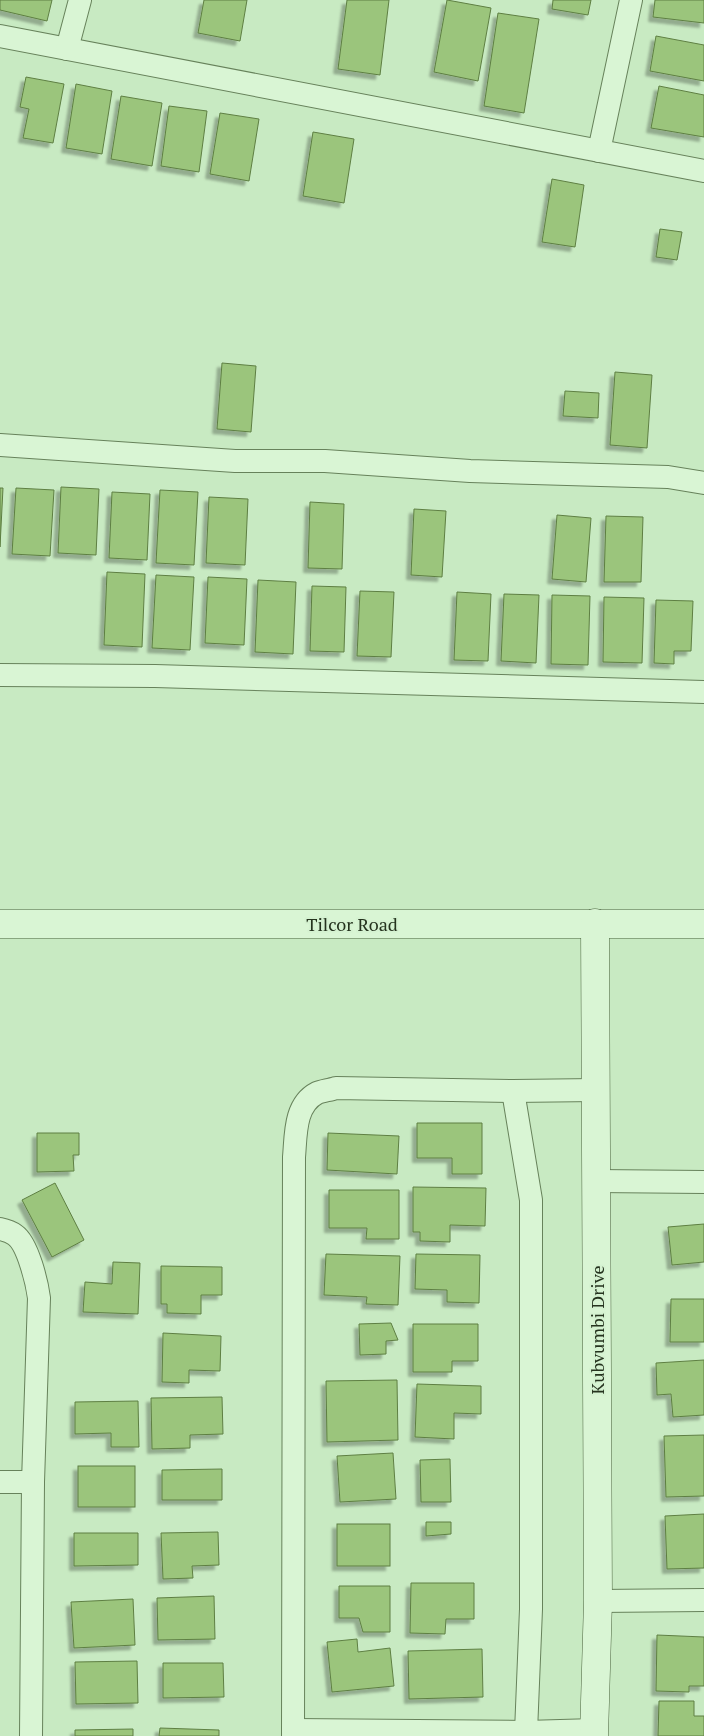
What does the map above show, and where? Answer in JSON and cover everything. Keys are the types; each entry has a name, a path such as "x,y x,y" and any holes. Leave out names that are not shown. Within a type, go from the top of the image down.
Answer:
{"street":[{"path":"67,49 80,0"},
{"path":"599,150 631,0"},
{"path":"0,36 704,171"},
{"path":"0,445 235,461 325,461 470,471 668,477 704,483"},
{"path":"0,675 156,676 704,692"},
{"name":"Tilcor Road","path":"0,924 704,924"},
{"name":"Kubvumbi Drive","path":"594,924 598,1601 594,1733"},
{"path":"594,1733 293,1733 294,1157 300,1112 306,1102 316,1094 336,1088 513,1091 596,1090"},
{"path":"513,1091 531,1200 531,1608 526,1732"},
{"path":"596,1180 704,1182"},
{"path":"0,1229 16,1235 27,1254 36,1276 40,1298 32,1482 31,1736"},
{"path":"0,1482 32,1482"},
{"path":"598,1601 704,1600"}],"building":[{"path":"0,0 52,0 47,21 0,10"},
{"path":"204,0 247,0 240,41 198,33"},
{"path":"347,0 389,0 380,75 338,69"},
{"path":"447,0 491,8 478,81 434,72"},
{"path":"553,0 591,0 588,15 552,9"},
{"path":"655,0 704,0 704,23 653,17"},
{"path":"498,13 539,19 524,113 484,106"},
{"path":"656,36 704,45 704,81 650,71"},
{"path":"26,77 64,84 53,143 23,138 29,109 20,107"},
{"path":"76,84 112,91 102,154 66,148"},
{"path":"659,86 704,95 704,137 651,128"},
{"path":"121,96 162,103 152,166 111,159"},
{"path":"169,106 207,111 199,172 161,166"},
{"path":"220,113 259,119 249,181 210,174"},
{"path":"313,132 354,139 344,203 303,196"},
{"path":"552,179 584,185 575,247 542,242"},
{"path":"660,229 682,232 677,260 656,257"},
{"path":"222,363 256,366 251,432 217,429"},
{"path":"615,372 652,375 647,448 610,445"},
{"path":"565,391 599,393 598,418 563,416"},
{"path":"61,487 99,489 96,555 58,553"},
{"path":"0,488 3,488 0,547"},
{"path":"16,488 54,490 50,556 12,554"},
{"path":"160,490 198,492 194,565 156,563"},
{"path":"112,492 150,494 147,560 109,558"},
{"path":"209,497 248,499 245,565 206,563"},
{"path":"310,502 344,504 342,569 308,568"},
{"path":"414,509 446,511 442,577 411,575"},
{"path":"557,515 591,518 586,582 552,579"},
{"path":"606,516 643,517 641,582 604,582"},
{"path":"107,572 145,574 142,647 104,645"},
{"path":"156,575 194,577 190,650 152,648"},
{"path":"208,577 247,579 244,645 205,643"},
{"path":"258,580 296,582 293,654 255,652"},
{"path":"312,586 346,587 344,652 310,651"},
{"path":"360,591 394,592 391,657 357,656"},
{"path":"457,592 491,594 488,661 454,660"},
{"path":"504,594 539,595 536,663 501,661"},
{"path":"552,595 590,596 588,665 551,664"},
{"path":"604,597 644,598 642,663 603,662"},
{"path":"656,600 693,601 691,651 674,651 674,664 654,663"},
{"path":"417,1123 482,1123 482,1174 452,1174 452,1158 417,1158"},
{"path":"37,1133 79,1133 79,1155 73,1155 74,1171 37,1172"},
{"path":"328,1133 399,1136 397,1174 327,1170"},
{"path":"55,1183 84,1240 52,1257 22,1200"},
{"path":"413,1187 486,1188 485,1226 450,1225 450,1242 420,1241 420,1232 413,1232"},
{"path":"329,1190 399,1190 399,1239 366,1239 367,1228 329,1228"},
{"path":"704,1224 704,1262 672,1265 668,1227"},
{"path":"326,1254 400,1256 398,1305 366,1304 367,1297 324,1295"},
{"path":"416,1254 480,1255 479,1303 447,1302 447,1290 415,1289"},
{"path":"113,1262 140,1263 138,1314 83,1312 85,1282 112,1284"},
{"path":"161,1266 222,1267 222,1295 201,1295 201,1314 167,1313 167,1304 161,1304"},
{"path":"671,1299 704,1299 704,1342 670,1342"},
{"path":"391,1323 398,1340 386,1341 386,1354 360,1355 359,1324"},
{"path":"413,1324 478,1324 478,1361 452,1361 452,1372 413,1372"},
{"path":"163,1333 221,1336 220,1371 189,1370 189,1383 162,1382"},
{"path":"704,1360 704,1415 673,1417 671,1394 657,1395 656,1363"},
{"path":"397,1380 398,1440 327,1442 326,1381"},
{"path":"417,1384 481,1386 481,1414 454,1413 454,1439 415,1437"},
{"path":"222,1397 223,1434 190,1435 190,1448 152,1449 151,1398"},
{"path":"138,1401 139,1447 111,1447 111,1433 75,1434 75,1402"},
{"path":"704,1435 704,1496 666,1497 664,1436"},
{"path":"393,1453 396,1499 340,1502 337,1456"},
{"path":"450,1459 451,1502 421,1502 420,1460"},
{"path":"78,1466 135,1466 135,1507 78,1507"},
{"path":"222,1469 222,1500 162,1500 162,1470"},
{"path":"704,1514 704,1568 667,1569 665,1516"},
{"path":"426,1522 451,1522 451,1534 426,1536"},
{"path":"337,1524 390,1524 390,1566 337,1566"},
{"path":"218,1532 219,1565 192,1566 193,1578 163,1579 161,1533"},
{"path":"74,1533 138,1533 138,1565 74,1566"},
{"path":"411,1583 474,1583 474,1619 446,1619 445,1634 410,1633"},
{"path":"339,1586 390,1586 390,1632 363,1632 359,1618 339,1618"},
{"path":"214,1596 215,1639 158,1640 157,1598"},
{"path":"133,1599 135,1645 74,1648 71,1602"},
{"path":"657,1635 704,1637 704,1686 689,1686 689,1692 656,1691"},
{"path":"357,1639 358,1652 390,1648 394,1686 332,1692 327,1642"},
{"path":"482,1649 483,1697 409,1699 408,1651"},
{"path":"137,1661 138,1703 76,1704 75,1662"},
{"path":"163,1663 223,1663 224,1697 163,1698"},
{"path":"659,1701 694,1701 694,1716 704,1716 704,1736 658,1736"},
{"path":"160,1728 219,1730 219,1736 159,1736"},
{"path":"133,1729 133,1736 75,1736 75,1730"}]}
